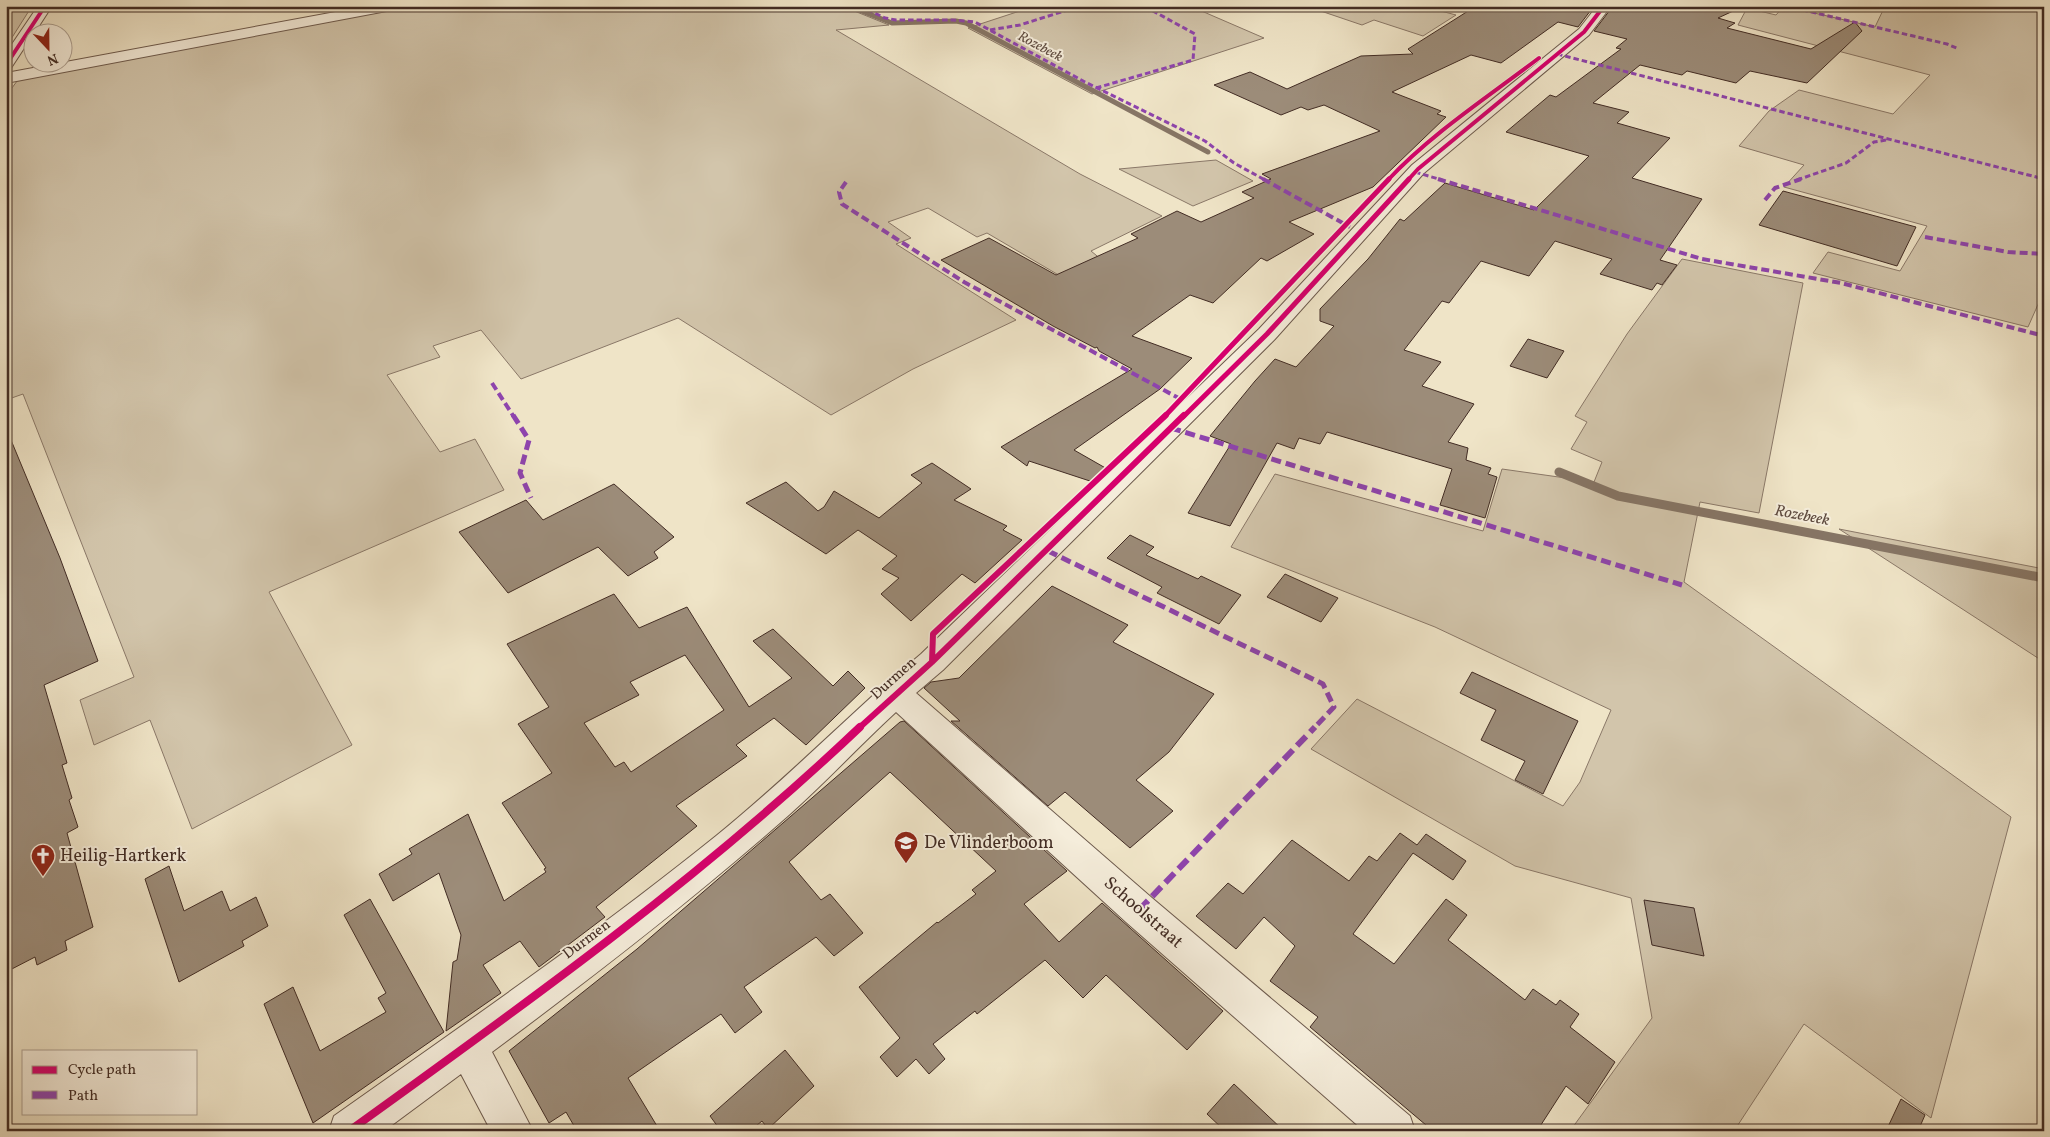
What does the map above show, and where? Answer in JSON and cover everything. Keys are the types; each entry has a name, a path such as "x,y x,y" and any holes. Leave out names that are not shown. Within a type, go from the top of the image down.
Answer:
{"street":[{"path":"6,65 45,6"},
{"path":"6,78 392,6"},
{"name":"Durmen","path":"349,1131 467,1046 641,915 779,803 893,694 932,662 1048,551 1267,334 1418,169 1584,32 1604,6"},
{"name":"Schoolstraat","path":"893,694 915,709 1139,910 1395,1131"},
{"path":"467,1046 513,1131"}],"shaded area":[{"path":"6,6 32,6 6,47"},
{"path":"378,6 842,6 889,25 836,30 1080,174 1162,216 1091,251 1102,260 1079,287 987,233 977,237 928,208 888,222 911,238 896,244 1016,320 913,369 831,415 678,318 521,379 481,330 433,346 440,357 387,375 440,452 475,439 504,490 269,592 352,745 192,829 150,720 94,745 80,700 134,677 23,394 6,400 6,96 23,73 72,72 72,64"},
{"path":"1035,6 1190,6 1264,38 1092,94 968,28"},
{"path":"1306,6 1444,6 1437,10 1456,15 1423,36 1374,20 1362,25"},
{"path":"1784,6 1875,27 1885,6 2044,6 2044,291 2028,327 1813,273 1828,252 1900,271 1927,226 1784,187 1804,165 1739,146 1769,111 1799,90 1893,114 1930,75 1738,25 1747,8 1776,15"},
{"path":"1216,160 1253,181 1193,206 1119,169"},
{"path":"1682,259 1803,283 1759,513 1700,502 1684,582 2011,817 1931,1118 1804,1024 1734,1131 1570,1131 1652,1018 1631,898 1515,866 1311,749 1357,699 1563,806 1580,782 1611,710 1435,627 1231,547 1275,474 1483,531 1502,469 1594,482 1602,462 1571,449 1587,422 1575,416 1627,334"},
{"path":"1839,529 2044,569 2044,662"}],"building":[{"path":"1476,6 1594,6 1578,27 1558,22 1501,63 1471,55 1392,92 1441,111 1437,114 1446,117 1373,187 1289,222 1314,234 1267,261 1261,258 1213,303 1190,295 1132,336 1192,358 1160,389 1074,450 1109,470 1096,483 1029,461 1027,466 1001,447 1132,369 1099,351 1097,347 1095,348 1053,326 941,260 989,238 1056,275 1138,238 1131,234 1177,211 1201,222 1254,198 1242,192 1271,179 1262,174 1380,131 1324,105 1308,110 1301,107 1281,115 1214,85 1250,72 1287,89 1361,56 1413,54 1408,49"},
{"path":"1613,6 1744,6 1718,18 1735,23 1727,28 1811,49 1855,22 1862,31 1807,83 1750,71 1736,83 1687,71 1682,75 1640,65 1593,103 1629,112 1617,123 1670,138 1632,178 1702,199 1660,260 1677,265 1662,285 1657,283 1652,290 1600,274 1612,259 1555,241 1529,276 1481,261 1449,303 1442,301 1404,350 1441,362 1422,386 1474,404 1448,442 1468,448 1466,460 1491,468 1488,474 1497,477 1485,518 1440,505 1452,469 1327,432 1320,444 1299,438 1294,449 1277,443 1230,526 1188,513 1231,444 1210,436 1275,359 1296,367 1334,326 1320,321 1320,309 1368,259 1400,219 1404,221 1445,183 1534,210 1589,156 1506,132 1550,95 1556,97 1621,49 1616,48 1627,39 1594,31"},
{"path":"1783,191 1916,227 1897,266 1759,225"},
{"path":"1528,339 1564,351 1547,378 1510,366"},
{"path":"6,428 60,558 98,661 44,685 67,763 62,765 72,798 69,800 78,827 67,833 93,927 65,941 67,950 37,965 35,957 6,972"},
{"path":"932,463 971,489 954,500 1007,526 1003,530 1022,540 975,583 962,574 911,621 881,594 899,578 882,569 897,556 858,530 826,554 746,503 786,482 818,511 824,507 834,491 879,518 922,483 911,475"},
{"path":"614,484 674,537 654,552 658,558 628,576 598,547 508,593 459,532 526,500 543,520"},
{"path":"1130,535 1154,547 1146,555 1198,579 1201,576 1241,595 1219,624 1157,593 1162,587 1107,558"},
{"path":"1285,574 1338,598 1321,622 1267,597"},
{"path":"1052,586 1128,625 1113,642 1214,694 1169,752 1136,780 1173,811 1130,848 1065,792 1048,806 951,721 960,721 924,688 931,682 959,678"},
{"path":"614,594 639,628 687,607 749,707 792,678 753,641 773,629 833,686 848,671 865,688 806,745 774,718 736,745 747,756 676,806 697,826 596,907 605,917 539,967 520,941 483,965 501,993 446,1031 453,962 457,960 461,935 439,873 393,901 379,874 412,854 409,849 468,814 504,901 546,872 544,869 546,868 502,803 552,773 518,724 549,707 507,644","holes":["685,655 724,710 631,772 624,762 615,767 584,723 639,695 630,682"]},
{"path":"1472,672 1578,721 1543,794 1515,780 1525,761 1481,740 1496,710 1460,693"},
{"path":"904,721 1067,871 1024,904 1059,942 1102,903 1223,1011 1187,1050 1106,975 1083,998 1045,960 977,1014 975,1011 933,1044 945,1059 929,1074 916,1059 897,1077 880,1057 900,1038 859,987 937,922 976,894 972,890 996,871 890,772 789,862 821,900 830,894 863,933 834,956 816,937 744,987 762,1012 735,1033 721,1014 628,1078 660,1131 577,1131 566,1112 549,1123 509,1051 637,949 900,722"},
{"path":"1400,833 1417,845 1426,834 1466,861 1453,880 1413,853 1353,934 1394,964 1446,899 1467,915 1448,940 1525,1000 1533,989 1556,1005 1560,1000 1579,1014 1570,1027 1615,1062 1588,1104 1566,1086 1537,1131 1433,1131 1310,1027 1318,1017 1270,981 1295,946 1264,917 1236,949 1196,916 1228,883 1243,894 1292,840 1349,881 1369,856 1377,861"},
{"path":"169,866 184,911 222,891 230,911 256,897 268,926 242,941 244,946 179,982 145,879"},
{"path":"370,899 444,1032 313,1123 264,1004 293,987 320,1051 386,1012 378,998 386,993 344,915"},
{"path":"1644,900 1694,908 1704,956 1652,945"},
{"path":"785,1050 814,1086 768,1129 762,1121 750,1131 721,1131 710,1116"},
{"path":"1234,1084 1284,1131 1225,1131 1207,1114"},
{"path":"1901,1099 1925,1115 1918,1131 1886,1131"}],"waterway":[{"name":"Rozebeek","path":"849,6 892,23 956,21 966,23 1208,152"},
{"name":"Rozebeek","path":"1559,472 1618,496 2044,578"}],"marked path":[{"path":"860,6 885,18 896,20 964,20 975,22 1085,82 1205,141 1234,163 1350,227"},
{"path":"990,30 1020,25 1080,6"},
{"path":"1096,88 1193,60 1195,34 1144,6"},
{"path":"1786,6 1947,44 1959,49"},
{"path":"1557,54 2044,179"},
{"path":"1765,200 1775,188 1846,163 1874,142 1886,140"},
{"path":"1415,172 1702,259 1841,283 2044,336"},
{"path":"846,182 839,192 842,204 964,282 1184,401"},
{"path":"1925,237 2008,252 2044,254"},
{"path":"492,383 529,440 520,473 531,498"},
{"path":"1171,428 1682,585"},
{"path":"1048,551 1323,684 1334,707 1139,910"}],"cycle path":[{"path":"6,65 45,6"},
{"path":"349,1131 622,931 779,803 932,662 1267,334 1418,169 1584,32 1604,6"},
{"path":"932,662 933,634 1182,400 1403,164 1539,58"}],"place":[{"name":"De Vlinderboom","path":"906,864"},
{"name":"Heilig-Hartkerk","path":"43,877"}]}
